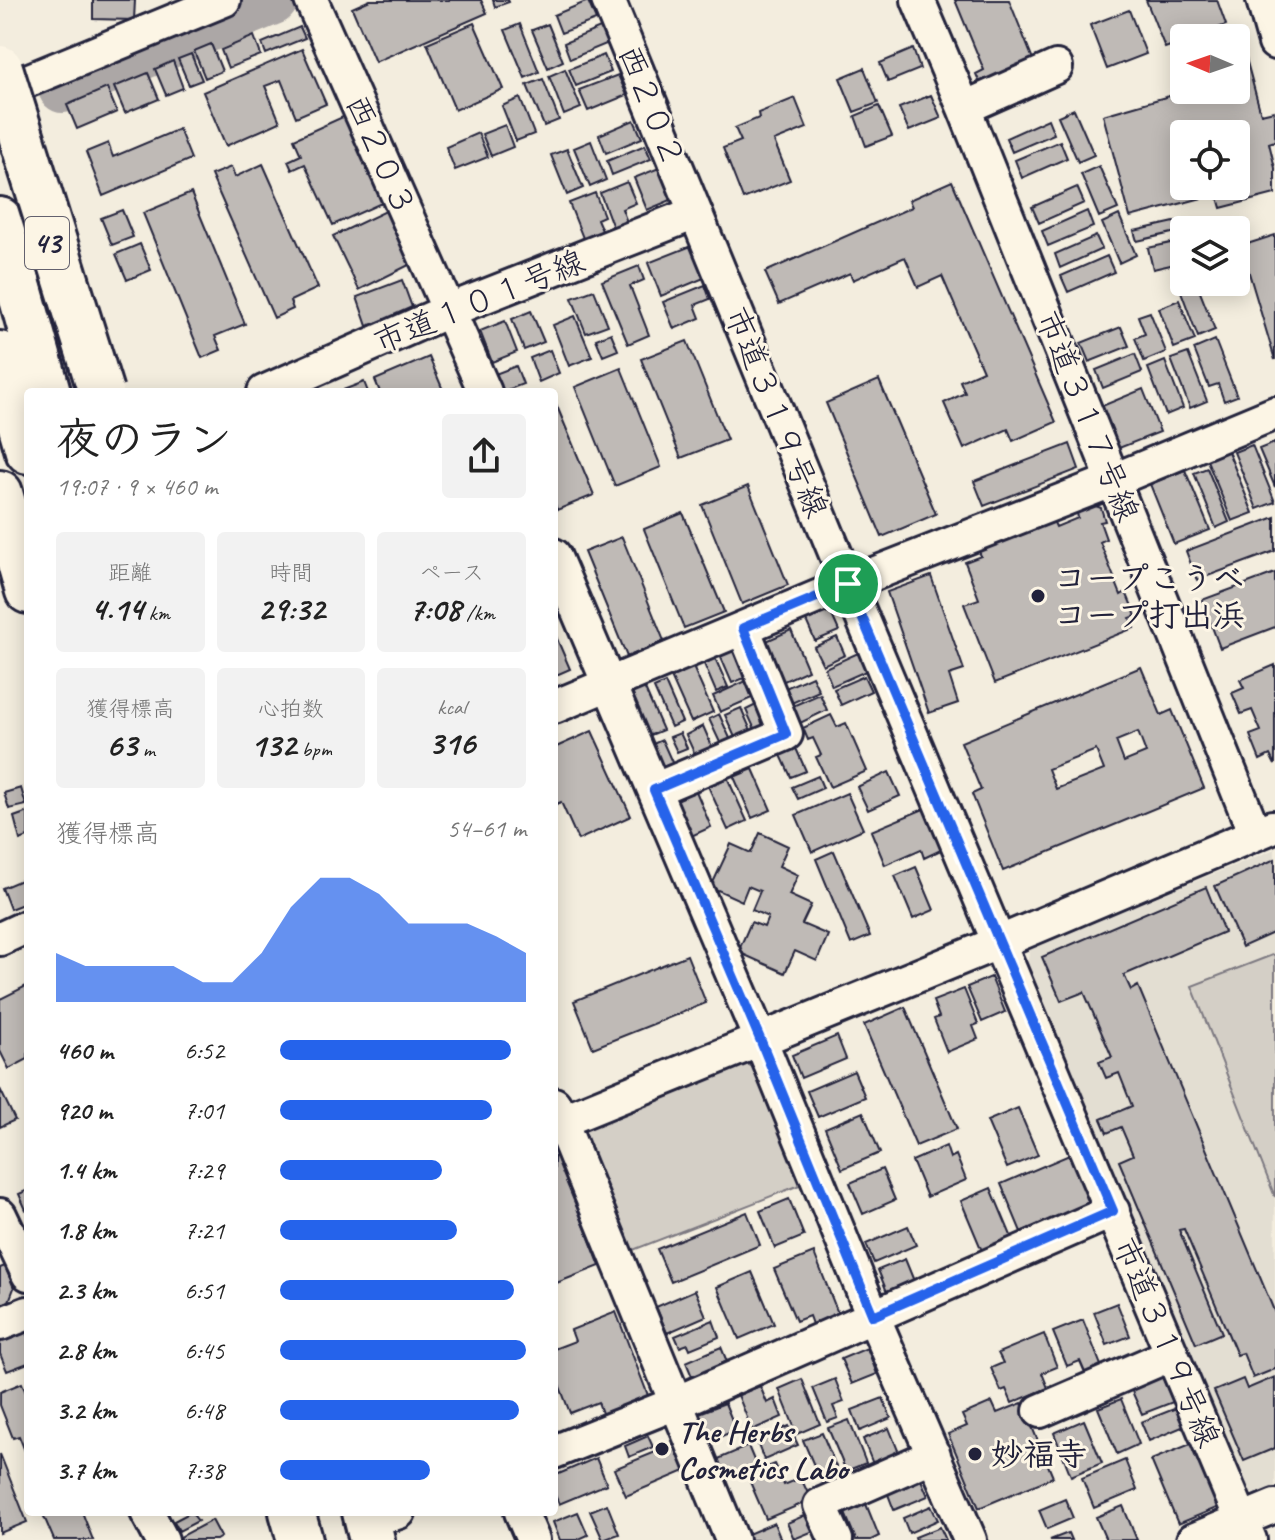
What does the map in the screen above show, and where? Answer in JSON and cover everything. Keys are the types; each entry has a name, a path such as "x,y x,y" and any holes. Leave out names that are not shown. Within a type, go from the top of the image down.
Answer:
{"highway":[{"path":"0,68 100,388"},
{"name":"43","path":"0,93 94,388"},
{"path":"0,220 47,388"},
{"path":"0,354 24,437"},
{"path":"0,493 24,576"},
{"path":"0,530 24,581"},
{"path":"0,569 24,606"},
{"path":"293,1516 300,1540"},
{"path":"321,1516 327,1540"}],"street":[{"path":"0,93 224,0"},
{"name":"西２０３","path":"311,0 483,388"},
{"name":"西２０２","path":"608,0 695,213"},
{"name":"市道３１７号線","path":"918,0 1114,480 1265,830"},
{"path":"1263,0 1275,43"},
{"path":"964,108 1056,67"},
{"name":"市道１０１号線","path":"273,388 450,310 695,213"},
{"name":"市道３１９号線","path":"695,213 1246,1530"},
{"path":"558,705 848,584 1275,413"},
{"path":"558,564 970,1540"},
{"path":"654,790 786,734 743,628"},
{"path":"558,1115 760,1039 1265,830"},
{"path":"0,939 24,928"},
{"path":"558,1121 732,1540"},
{"path":"558,1450 676,1403 1113,1211"},
{"path":"0,1215 24,1266"},
{"path":"0,1324 24,1315"},
{"path":"1040,1411 1172,1354"},
{"path":"836,1540 820,1505 934,1455"},
{"path":"1193,1540 1246,1530 1275,1506"},
{"path":"149,1516 162,1540"},
{"path":"523,1516 533,1540"}],"shaded area":[{"path":"1275,849 1275,1494 1268,1497 1251,1493 1027,964 1030,948"},
{"path":"1275,954 1275,1197 1192,986"},
{"path":"744,1063 761,1070 805,1183 628,1252 581,1142 586,1128"}],"building":[{"path":"93,0 135,0 134,20 93,19"},
{"path":"370,0 481,0 487,13 375,62 352,8"},
{"path":"493,0 508,0 509,2 495,7"},
{"path":"955,0 1009,0 1036,67 982,88 976,74 984,70"},
{"path":"1146,0 1217,0 1226,24 1170,24 1170,46 1165,48"},
{"path":"588,1 596,20 561,33 554,15"},
{"path":"1129,10 1146,54 1107,69 1090,25"},
{"path":"474,23 503,89 455,110 427,43"},
{"path":"520,24 539,72 525,78 505,30"},
{"path":"548,24 563,61 548,68 532,30"},
{"path":"605,26 611,42 570,59 564,43"},
{"path":"300,27 305,38 266,54 262,43"},
{"path":"254,36 261,55 228,68 221,50"},
{"path":"211,44 222,71 205,78 194,51"},
{"path":"302,49 326,104 296,117 281,80 265,86 280,122 226,146 203,92"},
{"path":"913,49 920,69 888,82 880,63"},
{"path":"191,54 202,80 189,85 178,59"},
{"path":"604,55 611,72 576,86 569,69"},
{"path":"173,61 183,88 166,95 155,69"},
{"path":"864,68 878,103 854,112 840,78"},
{"path":"565,69 581,108 564,115 549,76"},
{"path":"148,73 159,99 125,113 114,87"},
{"path":"1250,73 1261,114 1274,111 1275,141 1269,143 1275,168 1275,194 1221,208 1219,200 1250,200 1250,120 1170,120 1170,200 1194,200 1130,217 1103,115 1170,96 1170,104 1250,104"},
{"path":"618,75 627,95 588,111 579,90"},
{"path":"543,79 559,120 544,126 527,85"},
{"path":"107,88 117,112 77,129 67,105"},
{"path":"931,95 941,118 909,131 899,108"},
{"path":"520,98 534,134 516,141 502,106"},
{"path":"795,98 807,128 774,141 790,180 743,199 723,148 741,141 735,128 759,118 758,113"},
{"path":"879,106 892,136 866,146 855,116"},
{"path":"1074,109 1094,155 1078,162 1058,116"},
{"path":"347,115 386,201 333,225 305,164 292,170 288,161 301,155 294,139"},
{"path":"1048,119 1054,134 1012,152 1006,138"},
{"path":"634,120 642,138 606,153 599,135"},
{"path":"505,125 513,147 491,156 482,134"},
{"path":"179,129 191,159 103,196 86,152 108,143 113,157"},
{"path":"478,133 488,157 455,170 446,147"},
{"path":"591,141 606,180 590,187 574,148"},
{"path":"1060,141 1067,158 1022,178 1015,160"},
{"path":"645,145 651,159 612,175 607,161"},
{"path":"567,149 583,188 567,195 551,155"},
{"path":"263,164 318,288 290,301 293,309 274,318 211,175 231,167 235,177"},
{"path":"1099,166 1118,209 1099,217 1081,174"},
{"path":"659,168 671,200 647,210 634,178"},
{"path":"952,181 1056,422 1013,441 1008,429 964,449 944,403 965,393 960,381 983,371 942,276 918,287 905,257 853,280 850,273 779,304 765,272 912,207 909,200"},
{"path":"627,182 636,203 622,209 629,227 615,233 600,193"},
{"path":"1077,187 1084,203 1039,223 1032,207"},
{"path":"191,193 245,324 215,336 221,350 202,358 143,213"},
{"path":"595,193 604,216 597,219 604,235 585,243 569,203"},
{"path":"390,209 415,262 359,290 333,236"},
{"path":"122,210 133,237 112,245 101,218"},
{"path":"1087,211 1093,227 1048,246 1042,231"},
{"path":"1119,215 1136,255 1119,263 1102,223"},
{"path":"1170,223 1170,234 1137,241 1134,231"},
{"path":"1275,235 1275,360 1250,276 1250,243"},
{"path":"1096,236 1102,249 1060,268 1055,254"},
{"path":"1170,243 1170,265 1153,269 1148,248"},
{"path":"140,244 151,270 127,280 116,254"},
{"path":"691,246 704,278 661,296 648,263"},
{"path":"1107,256 1114,272 1068,292 1061,276"},
{"path":"639,266 644,280 630,286 649,335 628,344 602,281"},
{"path":"402,280 413,310 367,326 357,297"},
{"path":"705,285 710,299 695,305 700,318 674,329 663,302"},
{"path":"594,290 608,325 586,333 572,298"},
{"path":"1183,296 1202,296 1215,330 1198,337"},
{"path":"1179,300 1195,340 1174,348 1159,308"},
{"path":"531,311 544,342 524,350 512,319"},
{"path":"1150,312 1166,352 1144,361 1135,338 1145,334 1138,316"},
{"path":"575,316 592,357 569,366 553,325"},
{"path":"505,321 517,352 492,362 480,331"},
{"path":"1121,327 1129,346 1089,362 1081,343"},
{"path":"611,333 618,350 603,356 596,339"},
{"path":"1215,340 1237,396 1224,401 1218,384 1209,387 1194,349"},
{"path":"687,341 727,440 681,458 641,359"},
{"path":"550,350 559,373 539,382 530,358"},
{"path":"1188,353 1207,401 1190,408 1171,359"},
{"path":"1135,354 1142,372 1103,388 1096,370"},
{"path":"429,357 442,388 378,388 375,380"},
{"path":"1165,361 1183,408 1166,415 1148,368"},
{"path":"516,366 523,384 500,388 495,374"},
{"path":"621,368 661,467 615,486 575,387"},
{"path":"879,380 936,514 882,537 826,403"},
{"path":"364,382 366,388 348,388"},
{"path":"1143,389 1160,432 1119,448 1102,406"},
{"path":"558,409 594,495 558,510"},
{"path":"1070,444 1079,469 984,506 974,481"},
{"path":"1225,444 1253,513 1232,521 1204,453"},
{"path":"1252,445 1275,502 1257,509 1234,452"},
{"path":"1275,445 1275,487 1259,449"},
{"path":"1207,468 1229,522 1216,528 1194,473"},
{"path":"1185,470 1210,530 1174,544 1150,484"},
{"path":"748,486 788,585 742,604 702,505"},
{"path":"1088,503 1101,508 1105,521 1100,522 1106,539 1100,542 1121,595 1126,592 1136,616 1130,618 1134,628 995,683 964,604 979,599 965,562 981,556 977,547 1052,518 1056,527 1078,518 1076,508"},
{"path":"683,513 724,612 684,628 644,529"},
{"path":"1275,517 1275,551 1197,580 1186,551"},
{"path":"622,537 664,641 627,657 584,552"},
{"path":"1275,573 1275,627 1220,648 1202,600"},
{"path":"931,576 964,670 949,675 958,703 929,713 887,592"},
{"path":"828,606 839,631 815,641 804,616"},
{"path":"791,630 808,670 782,682 764,642"},
{"path":"837,637 845,655 823,665 814,647"},
{"path":"558,641 570,669 558,674"},
{"path":"733,646 747,677 732,683 719,653"},
{"path":"858,653 866,671 832,686 825,668"},
{"path":"715,658 728,687 716,692 704,664"},
{"path":"1275,665 1275,765 1270,755 1260,760 1250,735 1261,731 1252,710 1241,714 1232,693 1244,688 1240,680"},
{"path":"693,667 713,712 691,722 671,677"},
{"path":"1141,667 1161,715 1172,710 1204,788 1003,871 972,794 981,790 961,742","holes":["1138,732 1146,753 1124,762 1116,741","1096,750 1104,770 1056,789 1048,769"]},
{"path":"812,676 819,691 787,705 781,690"},
{"path":"864,676 871,691 841,705 834,689"},
{"path":"746,681 754,697 720,712 713,696"},
{"path":"665,683 682,722 671,727 654,688"},
{"path":"644,687 663,730 646,737 627,694"},
{"path":"820,694 827,710 796,725 788,708"},
{"path":"760,703 770,726 756,732 746,710"},
{"path":"741,708 753,735 737,742 725,715"},
{"path":"719,714 733,745 723,749 709,719"},
{"path":"831,715 837,727 846,723 867,771 830,787 816,757 821,755 813,738 808,740 803,728"},
{"path":"703,726 714,751 697,759 686,735"},
{"path":"592,731 631,816 578,840 561,802 558,803 558,746"},
{"path":"680,733 687,748 677,752 670,737"},
{"path":"662,740 675,769 661,775 648,746"},
{"path":"795,746 806,771 791,777 780,753"},
{"path":"753,769 771,810 752,818 734,777"},
{"path":"889,772 900,796 868,810 857,787"},
{"path":"818,776 823,788 798,799 792,787"},
{"path":"727,777 747,821 728,830 708,786"},
{"path":"21,788 24,805 9,809 4,793"},
{"path":"696,791 711,827 687,838 671,802"},
{"path":"847,793 863,829 812,852 796,815"},
{"path":"926,808 943,849 924,858 921,849 885,865 871,831"},
{"path":"24,813 24,838 20,840 14,817"},
{"path":"760,833 788,846 779,866 798,875 789,895 811,905 802,924 828,935 817,961 795,951 785,973 738,952 751,922 764,927 768,917 752,910 760,891 748,886 742,901 711,887 731,844 751,853"},
{"path":"834,851 870,936 851,944 816,859"},
{"path":"1275,859 1275,932 1242,947 1215,886"},
{"path":"916,867 934,910 913,919 895,876"},
{"path":"24,879 24,904 10,909 2,888"},
{"path":"1206,887 1224,932 1124,975 1131,990 1138,986 1275,1313 1275,1369 1253,1378 1243,1353 1237,1355 1184,1229 1179,1230 1222,1333 1196,1344 1119,1161 1133,1155 1121,1127 1107,1133 1101,1119 1132,1106 1119,1073 1106,1078 1099,1062 1112,1057 1084,992 1061,1001 1042,957"},
{"path":"687,955 706,1003 593,1048 574,1001"},
{"path":"991,977 1005,1012 982,1022 967,987"},
{"path":"24,987 24,1061 9,1069 0,1051 0,999"},
{"path":"964,989 978,1024 973,1026 978,1039 947,1052 934,1019 939,1017 933,1001"},
{"path":"905,1007 957,1129 916,1146 864,1025"},
{"path":"837,1036 846,1059 801,1078 792,1055"},
{"path":"854,1071 865,1097 818,1117 807,1091"},
{"path":"0,1089 15,1120 0,1127"},
{"path":"1018,1108 1038,1155 1007,1168 987,1121"},
{"path":"863,1112 880,1153 842,1169 825,1128"},
{"path":"946,1146 950,1158 956,1155 966,1180 927,1197 912,1161"},
{"path":"1074,1153 1094,1201 1021,1232 1001,1184"},
{"path":"558,1159 600,1266 558,1282"},
{"path":"882,1169 895,1200 863,1214 850,1183"},
{"path":"991,1188 1012,1238 982,1251 961,1201"},
{"path":"789,1199 804,1236 775,1248 760,1211"},
{"path":"747,1212 760,1245 671,1282 657,1249"},
{"path":"908,1226 916,1245 874,1263 866,1244"},
{"path":"814,1253 839,1316 813,1327 809,1316 796,1321 774,1269"},
{"path":"905,1259 914,1281 887,1292 878,1270"},
{"path":"5,1266 14,1288 9,1301 0,1305 0,1268"},
{"path":"752,1272 774,1324 739,1339 717,1287"},
{"path":"695,1290 706,1316 667,1333 656,1307"},
{"path":"1117,1303 1130,1336 1107,1345 1094,1312"},
{"path":"616,1312 649,1398 603,1416 598,1402 570,1413 558,1382 558,1347 575,1341 571,1330"},
{"path":"713,1320 719,1337 690,1349 688,1344 680,1347 675,1336"},
{"path":"1083,1320 1102,1368 1086,1375 1080,1361 1067,1366 1053,1332"},
{"path":"24,1328 24,1365 7,1371 0,1354 0,1337"},
{"path":"1044,1334 1057,1367 1042,1373 1048,1388 1012,1403 1006,1389 1001,1391 991,1368 1003,1363 998,1353"},
{"path":"721,1347 728,1364 693,1379 686,1362"},
{"path":"867,1348 877,1374 852,1384 841,1359"},
{"path":"1162,1376 1173,1402 1142,1414 1131,1389"},
{"path":"1275,1377 1275,1448 1244,1461 1214,1391 1243,1379 1247,1389"},
{"path":"802,1379 820,1424 797,1434 779,1389"},
{"path":"835,1379 844,1402 833,1406 838,1418 827,1422 813,1388"},
{"path":"22,1383 24,1448 19,1436 13,1438 0,1405 0,1392"},
{"path":"760,1386 767,1403 775,1399 782,1417 752,1430 738,1395"},
{"path":"883,1398 891,1418 860,1431 852,1410"},
{"path":"1121,1399 1139,1444 1117,1454 1098,1408"},
{"path":"992,1402 997,1413 1022,1403 1053,1477 979,1508 948,1434 967,1426 962,1415"},
{"path":"725,1403 736,1430 708,1442 697,1414"},
{"path":"1179,1407 1187,1425 1149,1441 1141,1422"},
{"path":"849,1420 866,1463 846,1471 828,1428"},
{"path":"1084,1420 1102,1463 1071,1476 1054,1433"},
{"path":"789,1426 798,1445 764,1460 756,1440"},
{"path":"889,1428 899,1453 873,1464 863,1439"},
{"path":"822,1433 839,1474 821,1482 803,1440"},
{"path":"648,1436 653,1447 629,1457 625,1446"},
{"path":"1193,1443 1219,1507 1178,1524 1151,1460"},
{"path":"675,1444 685,1471 626,1496 614,1469"},
{"path":"748,1446 756,1465 725,1478 716,1460"},
{"path":"0,1454 27,1522 0,1533"},
{"path":"596,1458 607,1484 559,1504 558,1474"},
{"path":"1125,1460 1137,1490 1094,1508 1082,1478"},
{"path":"775,1464 784,1485 801,1478 811,1500 766,1519 747,1475"},
{"path":"919,1475 928,1496 894,1510 886,1489"},
{"path":"1065,1499 1073,1518 1047,1529 1039,1510"},
{"path":"607,1504 619,1534 603,1540 590,1511"},
{"path":"866,1504 879,1536 871,1540 856,1540 845,1513"},
{"path":"931,1506 938,1520 909,1533 903,1518"},
{"path":"1123,1506 1137,1540 1106,1540 1096,1517"},
{"path":"815,1511 821,1528 794,1539 787,1523"},
{"path":"578,1512 588,1535 577,1540 560,1540 553,1522"},
{"path":"44,1516 84,1516 93,1540 54,1540"},
{"path":"183,1516 194,1516 198,1521 179,1531 174,1521"},
{"path":"212,1520 221,1537 216,1540 182,1540 180,1537"},
{"path":"774,1523 781,1540 750,1540 748,1534"},
{"path":"940,1527 946,1540 916,1540 915,1537"},
{"path":"1068,1533 1071,1540 1050,1540"}],"waterway":[{"path":"63,88 273,0"}],"place":[{"name":"コープこうべ コープ打出浜","path":"1038,596"},
{"name":"The Herbs Cosmetics Labo","path":"662,1449"},
{"name":"妙福寺","path":"975,1454"}],"route":[{"path":"848,584 1113,1211 873,1316 654,790 786,734 743,628 848,584"}]}
